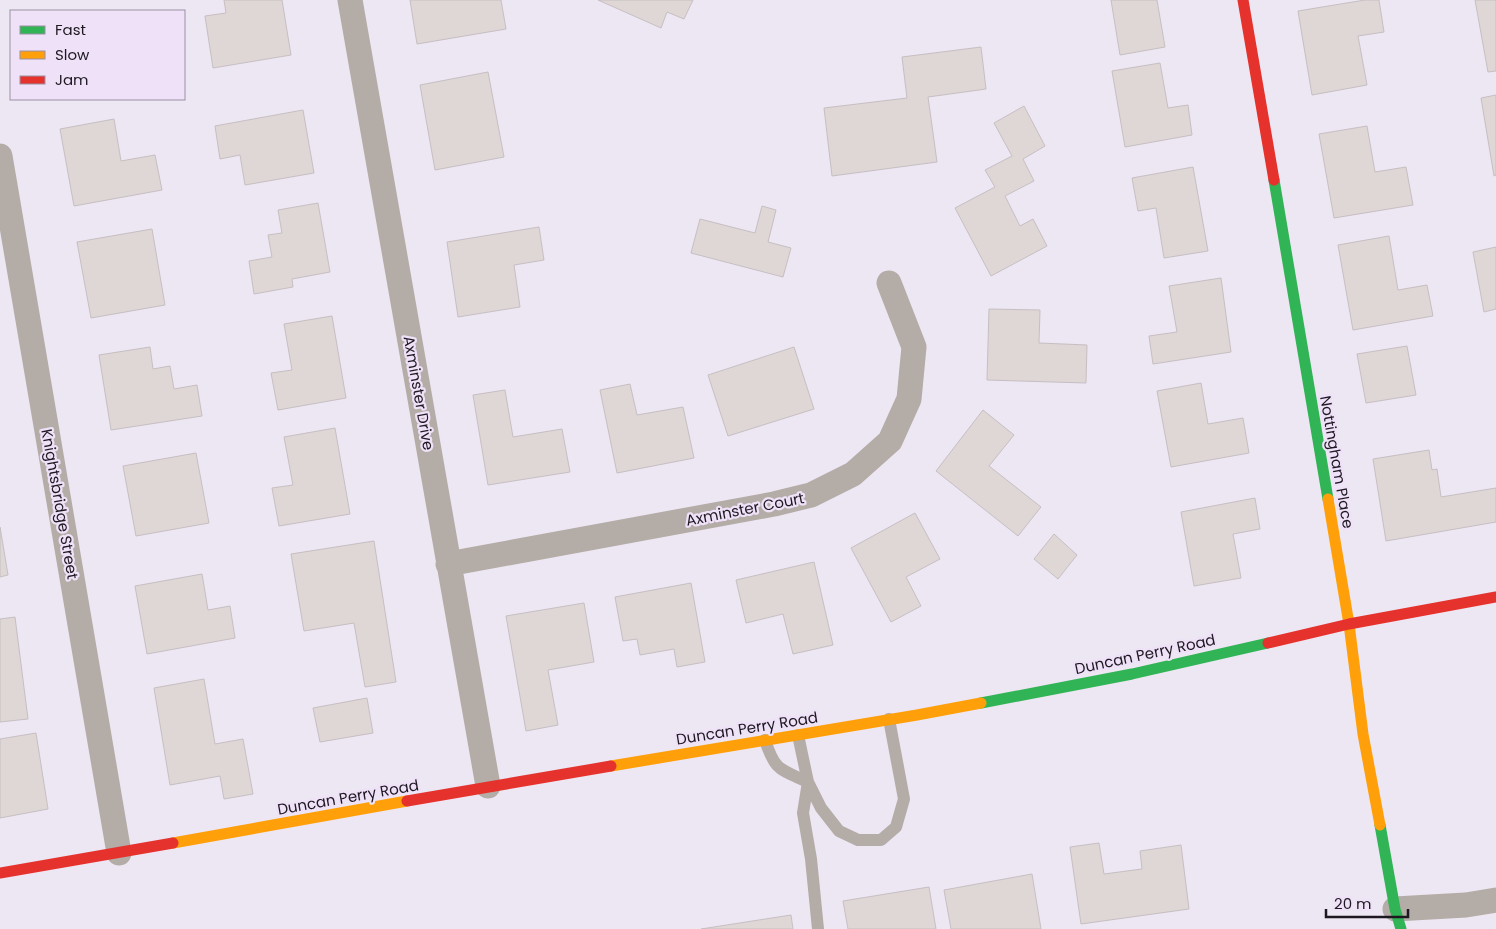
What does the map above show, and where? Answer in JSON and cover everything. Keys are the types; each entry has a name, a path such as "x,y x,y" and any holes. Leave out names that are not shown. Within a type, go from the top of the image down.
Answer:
{"street":[{"name":"Axminster Drive","path":"350,0 488,786"},
{"name":"Nottingham Place","path":"1243,0 1349,624 1363,734 1398,919"},
{"name":"Knightsbridge Street","path":"0,156 119,853"},
{"name":"Axminster Court","path":"448,564 774,504 811,495 853,474 890,442 909,399 914,347 889,283"},
{"name":"Duncan Perry Road","path":"0,873 488,786 889,719 1132,674 1349,624 1496,597"},
{"path":"1398,919 1496,900"}],"lane":[{"path":"798,734 808,782 821,808 839,831 858,840 881,840 896,827 904,799 889,719"},
{"path":"765,740 770,756 778,768 808,782"},
{"path":"808,782 803,813 811,859 818,929"}],"building":[{"path":"224,0 282,0 291,55 213,68 205,16 226,13"},
{"path":"410,0 501,0 506,29 417,44"},
{"path":"598,0 693,0 684,19 667,12 661,28"},
{"path":"1111,0 1157,0 1165,47 1120,55"},
{"path":"1365,0 1379,0 1384,32 1358,36 1367,85 1312,95 1298,11"},
{"path":"1475,0 1496,0 1496,71 1488,72"},
{"path":"981,47 986,89 928,97 937,162 832,176 824,108 907,98 902,57"},
{"path":"1160,63 1168,108 1188,105 1192,135 1125,147 1112,71"},
{"path":"488,72 504,157 435,170 420,85"},
{"path":"1496,95 1496,175 1494,176 1481,98"},
{"path":"1024,106 1045,146 1023,159 1034,181 1005,196 1020,226 1033,219 1047,246 991,276 955,208 995,187 985,170 1012,156 994,123"},
{"path":"303,110 314,173 245,185 240,155 220,159 215,126"},
{"path":"114,119 121,161 155,155 162,190 74,206 60,129"},
{"path":"1367,126 1375,172 1406,167 1413,205 1334,218 1319,134"},
{"path":"1193,167 1208,251 1164,258 1156,208 1138,211 1132,178"},
{"path":"318,203 330,272 292,279 293,287 254,294 249,261 272,257 268,235 282,233 278,210"},
{"path":"762,206 776,210 768,242 791,248 783,277 691,253 700,219 755,233"},
{"path":"539,227 544,260 514,265 520,307 458,317 447,242"},
{"path":"152,229 165,305 91,318 77,242"},
{"path":"1389,236 1398,290 1427,285 1433,316 1353,330 1338,245"},
{"path":"1496,247 1496,309 1484,312 1473,252"},
{"path":"1221,278 1231,352 1153,364 1149,336 1177,332 1169,286"},
{"path":"989,309 1040,310 1039,343 1087,345 1086,383 987,380"},
{"path":"332,316 346,398 278,410 271,373 292,370 284,324"},
{"path":"1407,346 1416,395 1366,403 1357,354"},
{"path":"150,347 153,369 170,366 174,389 197,385 202,416 111,430 99,355"},
{"path":"794,347 814,409 728,436 708,375"},
{"path":"1201,383 1208,424 1243,418 1249,453 1171,467 1157,391"},
{"path":"630,384 637,415 683,407 694,458 617,473 600,390"},
{"path":"505,390 513,437 562,429 570,472 488,485 473,395"},
{"path":"983,410 1014,435 989,466 1041,507 1018,536 936,471"},
{"path":"335,428 350,514 279,526 272,488 293,485 284,437"},
{"path":"1429,450 1432,470 1437,469 1441,497 1496,488 1496,522 1386,541 1373,459"},
{"path":"196,453 209,523 136,536 123,466"},
{"path":"1255,498 1260,529 1233,534 1241,578 1194,586 1181,512"},
{"path":"915,513 940,559 906,577 921,606 891,622 851,548"},
{"path":"0,527 8,575 0,577"},
{"path":"1054,534 1077,555 1058,579 1034,559"},
{"path":"374,541 396,682 365,687 354,623 304,631 291,554"},
{"path":"814,562 833,645 793,654 783,614 746,623 736,580"},
{"path":"202,574 208,610 230,606 235,638 147,654 135,586"},
{"path":"691,583 705,662 677,667 674,649 640,655 637,639 623,641 615,597"},
{"path":"584,603 594,662 548,670 558,725 526,731 506,616"},
{"path":"15,617 28,719 0,722 0,619"},
{"path":"204,679 215,744 243,739 253,794 224,799 220,776 170,785 154,688"},
{"path":"367,698 373,733 320,742 313,708"},
{"path":"36,733 48,809 0,818 0,739"},
{"path":"1099,843 1104,874 1142,869 1140,851 1181,845 1189,909 1081,924 1070,847"},
{"path":"1032,874 1041,929 951,929 944,890"},
{"path":"929,887 936,929 848,929 843,901"},
{"path":"791,915 793,929 701,929"}],"traffic: fast":[{"path":"1274,180 1328,499"},
{"path":"981,703 1132,674 1268,643"},
{"path":"1380,825 1395,909 1401,929"}],"traffic: slow":[{"path":"1328,499 1349,624 1363,734 1380,825"},
{"path":"611,766 981,703"},
{"path":"173,843 407,801"}],"traffic: jam":[{"path":"1243,0 1274,180"},
{"path":"1268,643 1349,624 1496,597"},
{"path":"407,801 611,766"},
{"path":"0,873 173,843"}]}
